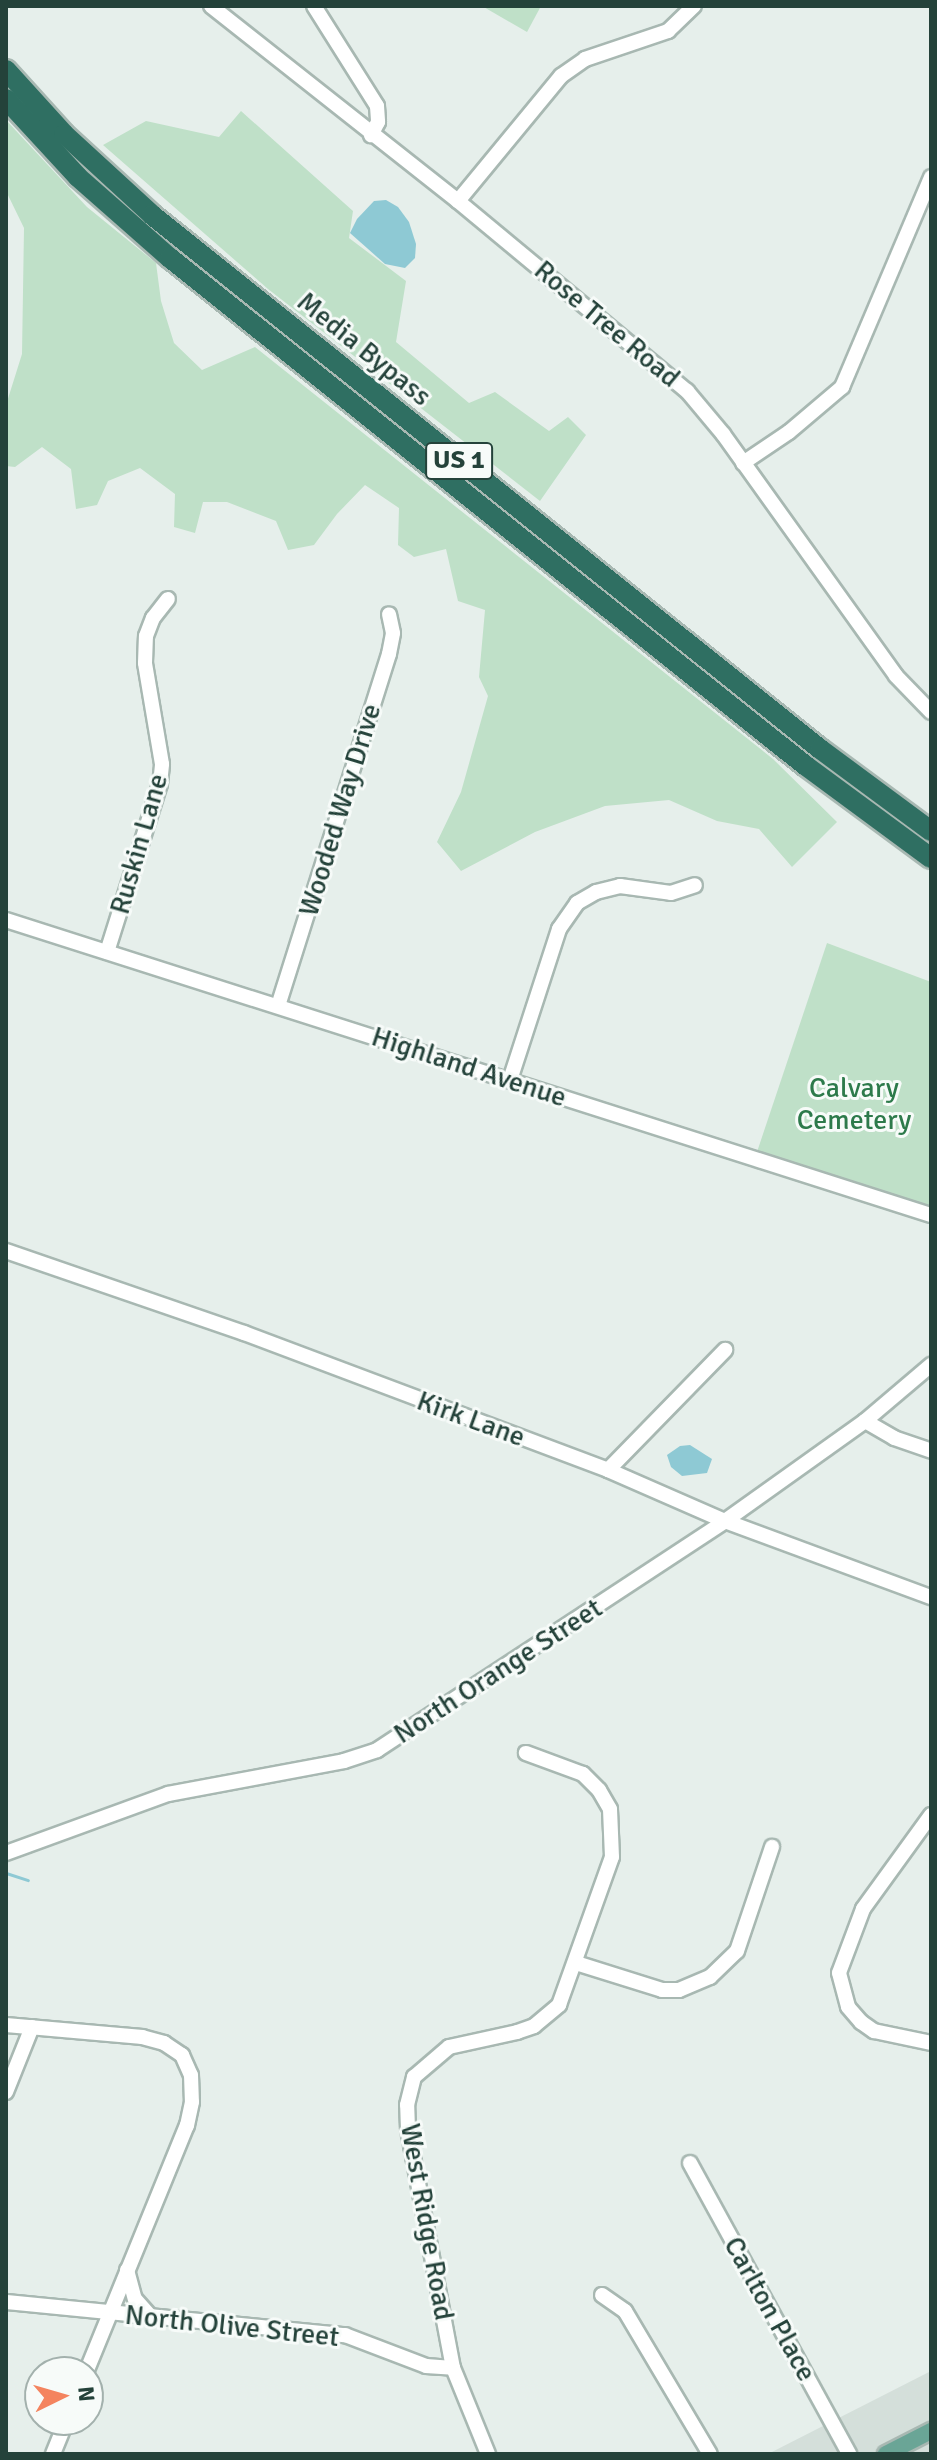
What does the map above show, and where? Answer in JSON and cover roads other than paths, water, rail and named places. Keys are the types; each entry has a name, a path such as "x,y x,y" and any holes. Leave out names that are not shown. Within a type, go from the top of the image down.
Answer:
{"highway":[{"name":"Media Bypass","path":"6,70 64,134 152,215 795,729 931,831"},
{"name":"Media Bypass","path":"6,99 78,177 170,258 806,766 931,858"}],"main road":[{"path":"886,2454 931,2431"}],"street":[{"name":"Rose Tree Road","path":"211,6 458,201 687,391 743,463 896,676 931,712"},
{"path":"314,6 377,106 378,122 371,135"},
{"path":"458,201 561,76 585,59 668,31 694,6"},
{"path":"743,463 789,432 842,387 931,177"},
{"name":"Ruskin Lane","path":"107,952 160,784 162,764 145,663 146,636 153,618 168,599"},
{"name":"Wooded Way Drive","path":"278,1006 389,654 393,633 389,614"},
{"path":"510,1080 559,929 577,903 596,892 620,886 671,893 695,885"},
{"name":"Highland Avenue","path":"6,920 931,1215"},
{"name":"Kirk Lane","path":"6,1251 244,1333 608,1470 725,1521 931,1597"},
{"path":"608,1470 725,1350"},
{"name":"North Orange Street","path":"6,1853 168,1794 344,1761 377,1750 725,1521 865,1421 931,1365"},
{"path":"865,1421 886,1434 931,1451"},
{"name":"West Ridge Road","path":"488,2454 453,2368 408,2129 407,2105 414,2077 449,2047 517,2032 541,2021 559,2005 612,1857 610,1809 599,1790 583,1774 526,1753"},
{"path":"931,1815 925,1838 863,1909 839,1973 848,2007 861,2022 874,2031 931,2043"},
{"path":"576,1963 662,1990 679,1990 710,1977 737,1951 772,1847"},
{"path":"6,2025 142,2037 164,2043 182,2055 191,2075 192,2102 187,2125 92,2356"},
{"path":"6,2092 32,2027"},
{"name":"Carlton Place","path":"690,2163 849,2454"},
{"path":"127,2270 135,2299 151,2317"},
{"path":"602,2295 625,2311 710,2454"},
{"name":"North Olive Street","path":"6,2302 345,2335 426,2366 453,2368"}],"water":[{"path":"386,200 398,207 409,222 416,244 415,258 405,268 385,264 350,233 357,219 374,201"},
{"path":"690,1445 712,1459 707,1473 682,1476 671,1467 667,1455 680,1446"}],"waterway":[{"path":"6,1873 28,1880"}],"park label":[{"name":"Calvary Cemetery","path":"854,1104"}]}
